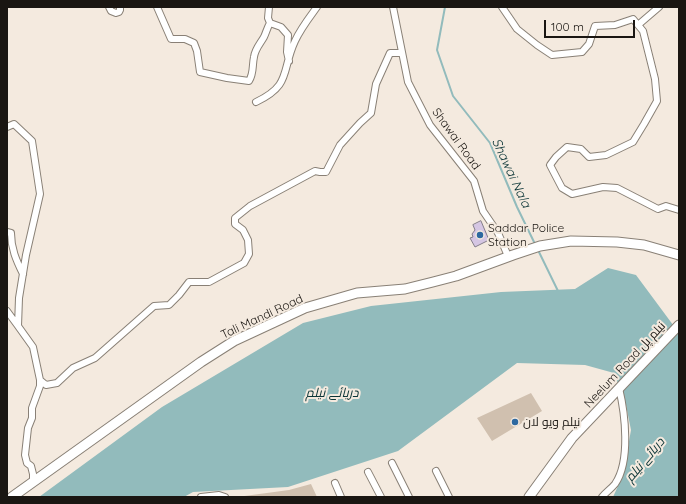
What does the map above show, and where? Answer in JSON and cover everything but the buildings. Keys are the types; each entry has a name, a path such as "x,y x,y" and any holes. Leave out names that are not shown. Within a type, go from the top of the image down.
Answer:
{"street":[{"path":"109,7 111,11 116,13 119,12 120,7"},
{"path":"157,7 171,39 186,39 194,43 198,51 200,72 245,81 249,81 252,76 257,46 264,38 270,23"},
{"path":"269,7 268,18 270,23 281,28 288,35 287,52 289,61"},
{"path":"256,102 266,98 278,88 284,77 295,41 317,7"},
{"name":"Shawai Road","path":"393,7 408,82 430,125 474,181 483,211 498,233 510,255"},
{"path":"502,7 517,29 552,55 582,52 590,44 595,26 615,25 633,19 643,31 655,79 657,101 644,124 632,142 606,154 589,157 581,149 567,147 550,165 562,188 572,194 603,187 617,188 658,208 666,206 679,210"},
{"path":"638,25 659,7"},
{"path":"40,380 46,385 57,383 73,368 95,358 154,306 168,305 179,295 189,282 209,282 244,263 249,254 248,240 243,230 235,224 235,218 250,206 315,171 326,172 340,145 360,122 371,113 376,84 390,53 402,53"},
{"path":"7,127 14,124 32,141 40,194 19,298 18,326"},
{"path":"7,232 11,233 14,258 23,274"},
{"name":"Tali Mandi Road","path":"12,497 201,362 234,341 255,330 305,308 357,293 405,289 433,282 456,276 510,255 540,246 571,241 624,242 644,245 679,255"},
{"path":"7,311 33,347 40,380 40,386 32,408 32,418 28,428 25,455 27,463 31,466 33,474 32,482"},
{"name":"Neelum Road نیلم پل","path":"529,497 572,438 679,325"},
{"path":"602,497 615,484 621,473 625,443 625,428 619,388"},
{"path":"392,463 409,497"},
{"path":"436,471 449,497"},
{"path":"368,472 381,497"},
{"path":"334,483 341,497"},
{"path":"202,497 219,495 224,497"}],"shaded area":[{"path":"531,393 542,411 492,441 477,418"},
{"path":"311,484 317,497 237,497 289,490"}],"water":[{"name":"دریائے نیلم","path":"608,268 636,275 679,333 679,497 613,497 623,475 631,430 626,405 614,373 585,365 517,363 398,451 288,487 193,492 184,497 39,497 162,407 303,323 371,306 501,292 575,289"}],"waterway":[{"name":"Shawai Nala","path":"445,7 437,50 453,96 490,143 517,207 535,244"},
{"name":"Shawai Nala","path":"538,250 558,291"}],"place":[{"name":"Saddar Police Station","path":"480,235"},
{"name":"نیلم ویو لان","path":"515,422"}]}
